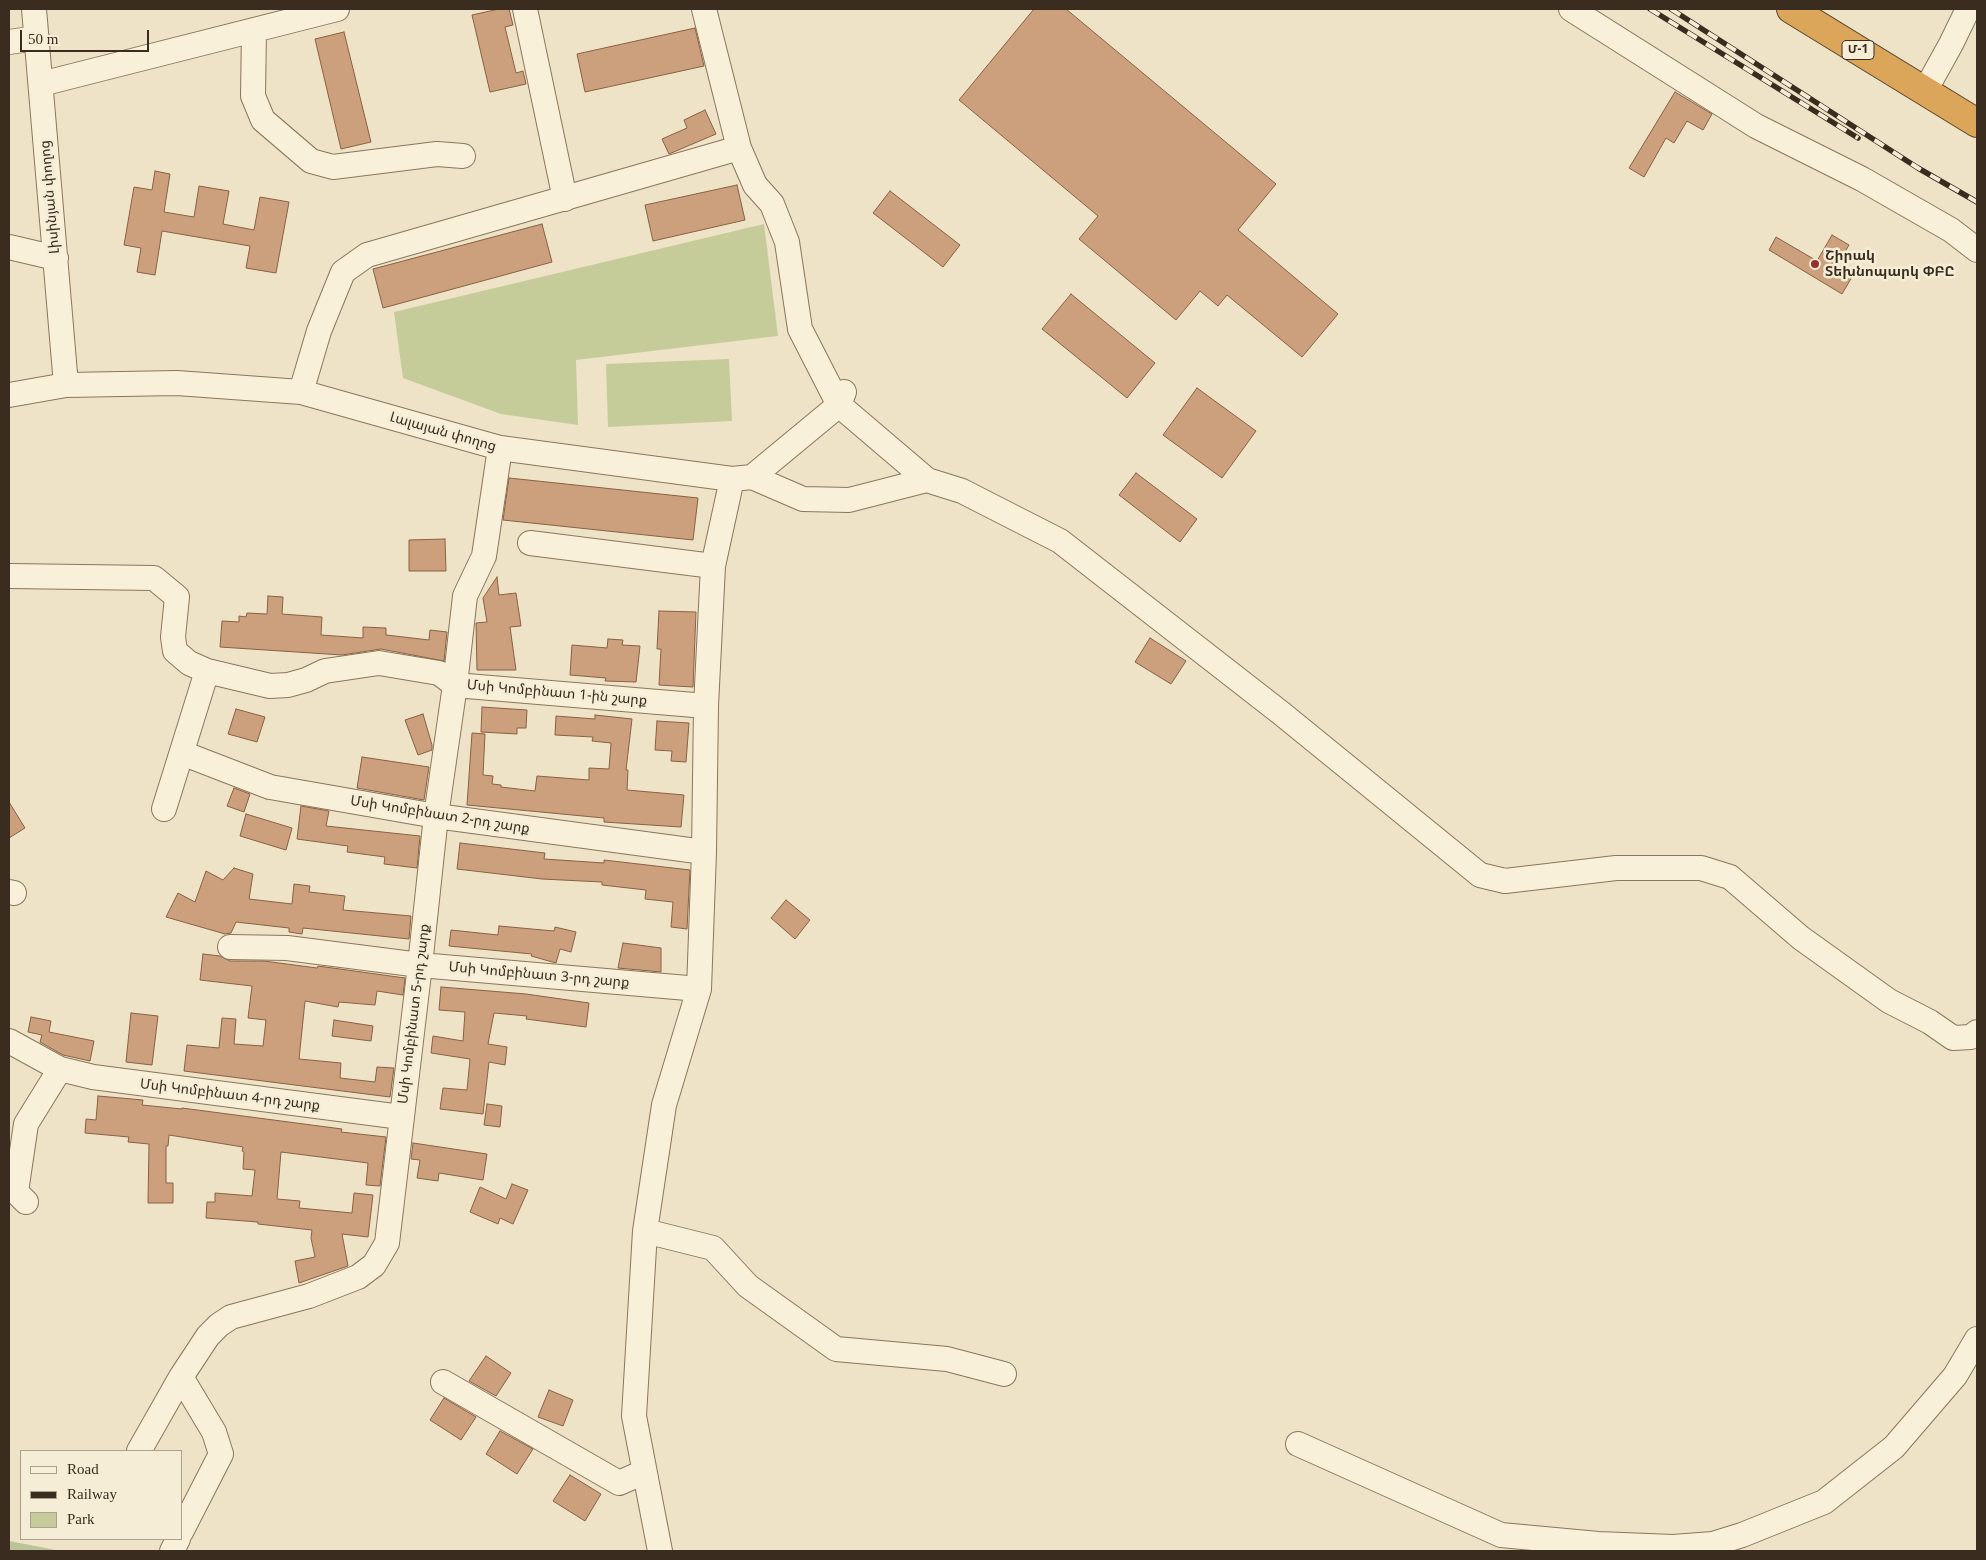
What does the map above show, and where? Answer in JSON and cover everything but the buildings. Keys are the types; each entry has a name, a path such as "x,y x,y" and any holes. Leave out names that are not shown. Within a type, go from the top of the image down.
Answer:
{"highway":[{"name":"Մ-1","path":"1791,9 1977,123"}],"street":[{"name":"Լիսինյան փողոց","path":"34,9 66,385"},
{"path":"40,84 337,9"},
{"path":"525,9 565,199"},
{"path":"704,9 739,148 755,185 772,204 787,242 800,329 841,398 927,480 962,491 1060,541 1281,713 1480,875 1505,881 1616,868 1701,868 1730,878 1801,938 1889,1001 1930,1022 1953,1038 1971,1037 1977,1032"},
{"path":"1571,9 1756,126 1862,178 1951,230 1977,250"},
{"path":"1925,92 1968,9"},
{"path":"254,30 253,96 263,120 311,161 333,167 437,154 464,156"},
{"path":"9,42 36,38"},
{"path":"300,392 319,331 343,272 367,255 739,148"},
{"path":"9,247 56,258"},
{"name":"Լալայան փողոց","path":"9,395 66,385 177,383 300,392 500,448 742,478 803,499 849,500 927,480"},
{"path":"660,1551 634,1416 645,1231 664,1105 699,989 704,852 706,706 713,566 742,478 841,398"},
{"name":"Մսի Կոմբինատ 5-րդ շարք","path":"140,1450 181,1376 208,1336 231,1317 309,1296 358,1277 374,1265 387,1243 436,816 455,685 465,596 484,556 500,448"},
{"path":"530,543 713,566"},
{"name":"Մսի Կոմբինատ 1-ին շարք","path":"9,576 154,578 176,597 173,637 175,651 189,662 207,671 261,684 279,686 306,680 325,671 379,662 439,673 455,685 706,706"},
{"path":"164,810 207,671"},
{"name":"Մսի Կոմբինատ 2-րդ շարք","path":"182,753 270,787 436,816 704,852"},
{"name":"Մսի Կոմբինատ 3-րդ շարք","path":"230,947 286,948 420,965 699,989"},
{"name":"Մսի Կոմբինատ 4-րդ շարք","path":"9,1040 60,1069 93,1077 401,1117"},
{"path":"26,1202 16,1192 26,1124 60,1069"},
{"path":"645,1231 713,1248 748,1286 836,1349 947,1359 1004,1374"},
{"path":"1298,1444 1501,1535 1598,1544 1673,1547 1713,1544 1742,1536 1824,1502 1894,1447 1955,1376 1977,1339"},
{"path":"181,1376 214,1432 221,1454 182,1530"},
{"path":"443,1382 619,1483 644,1472"}],"green space":[{"path":"764,224 778,336 576,360 578,425 501,414 403,378 394,312"},
{"path":"729,359 732,421 608,427 606,364"},
{"path":"9,1541 61,1551 9,1551"}],"railway":[{"path":"1650,9 1858,138"},
{"path":"1671,9 1918,168 1977,202"}],"place":[{"name":"Շիրակ Տեխնոպարկ ՓԲԸ","path":"1815,264"}]}
